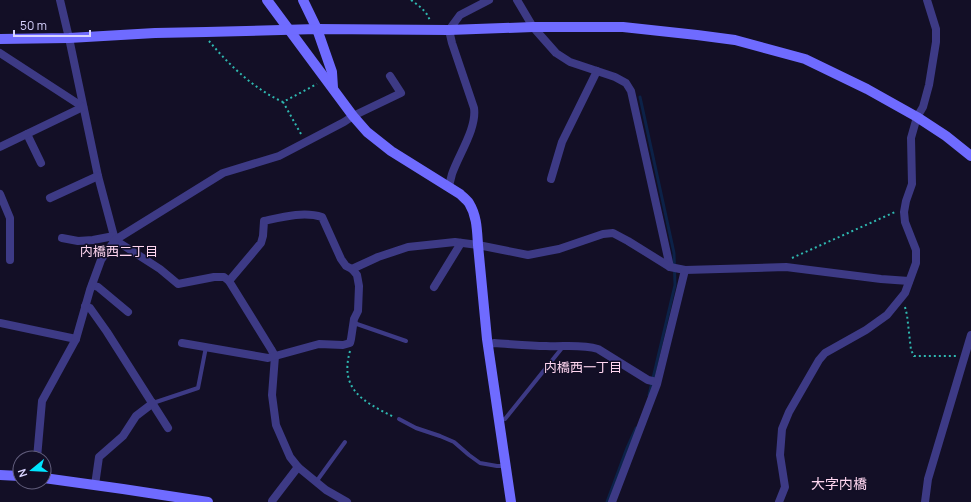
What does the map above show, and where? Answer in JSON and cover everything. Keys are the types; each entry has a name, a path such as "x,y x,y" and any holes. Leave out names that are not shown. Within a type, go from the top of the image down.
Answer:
{"street":[{"path":"60,0 98,176 114,238 160,269 178,284 214,277 224,277 229,281 272,348 275,356 272,395 276,425 290,457 298,467 326,490 347,502"},
{"path":"267,0 353,116 367,132 391,151 460,194 469,203 476,217 488,345 511,502"},
{"path":"304,0 317,29 332,72 334,90"},
{"path":"449,30 460,15 489,0"},
{"path":"517,0 533,27 556,53 570,62 615,77 626,83 631,91 670,267"},
{"path":"779,502 785,487 780,456 780,442 782,429 789,412 819,360 825,353 866,330 886,314 905,293 916,263 916,250 905,222 904,212 912,184 911,138 917,117 923,107 929,85 936,42 936,29 927,0"},
{"path":"0,39 317,29 449,30 533,27 623,27 735,40 805,59 867,88 917,117 946,136 971,156"},
{"path":"449,30 475,115 472,128 452,174 449,186"},
{"path":"0,53 83,107"},
{"path":"551,179 562,142 597,71"},
{"path":"62,238 78,241 114,238 223,173 279,156 353,116 401,93 390,76"},
{"path":"0,147 83,107"},
{"path":"28,134 41,162"},
{"path":"50,198 98,176"},
{"path":"0,194 10,218 10,260"},
{"path":"182,343 268,358 320,344 343,345 350,343 352,339 353,323 358,311 359,286 357,275 340,259 322,217 315,215 294,215 264,221 264,236 261,243 229,281"},
{"path":"352,269 378,257 408,247 455,242 528,255 559,249 603,234 613,233 670,267 685,270 786,267 909,281"},
{"path":"38,450 42,401 76,339 85,306 101,260 114,238"},
{"path":"434,287 461,243"},
{"path":"612,502 657,382 685,270"},
{"path":"92,285 98,288 128,312"},
{"path":"85,306 90,308 103,326 168,428"},
{"path":"0,323 76,339"},
{"path":"926,502 928,478 968,358 971,335"},
{"path":"488,345 590,346 598,349 648,380 657,382"},
{"path":"95,485 99,457 123,436 136,416 153,403"},
{"path":"272,502 298,467"},
{"path":"0,475 12,476"},
{"path":"52,479 208,502"}],"lane":[{"path":"353,323 406,341"},
{"path":"499,420 505,418 562,348 562,346"},
{"path":"153,403 198,388 206,347"},
{"path":"399,420 454,442 480,463 506,466"},
{"path":"316,482 345,442"}],"path":[{"path":"411,0 427,13 432,30"},
{"path":"206,32 208,41 243,75 272,97 283,102 305,142"},
{"path":"283,102 326,79"},
{"path":"780,267 788,260 896,211 906,201"},
{"path":"902,296 907,315 911,350 914,356 968,358"},
{"path":"350,343 347,360 347,372 349,381 354,389 373,407 399,420"}],"waterway":[{"path":"640,97 674,253 675,285 649,395"},
{"path":"607,502 636,428"}],"district":[{"name":"内橋西二丁目","path":"119,251"},
{"name":"内橋西一丁目","path":"583,367"},
{"name":"大字内橋","path":"839,484"}]}
